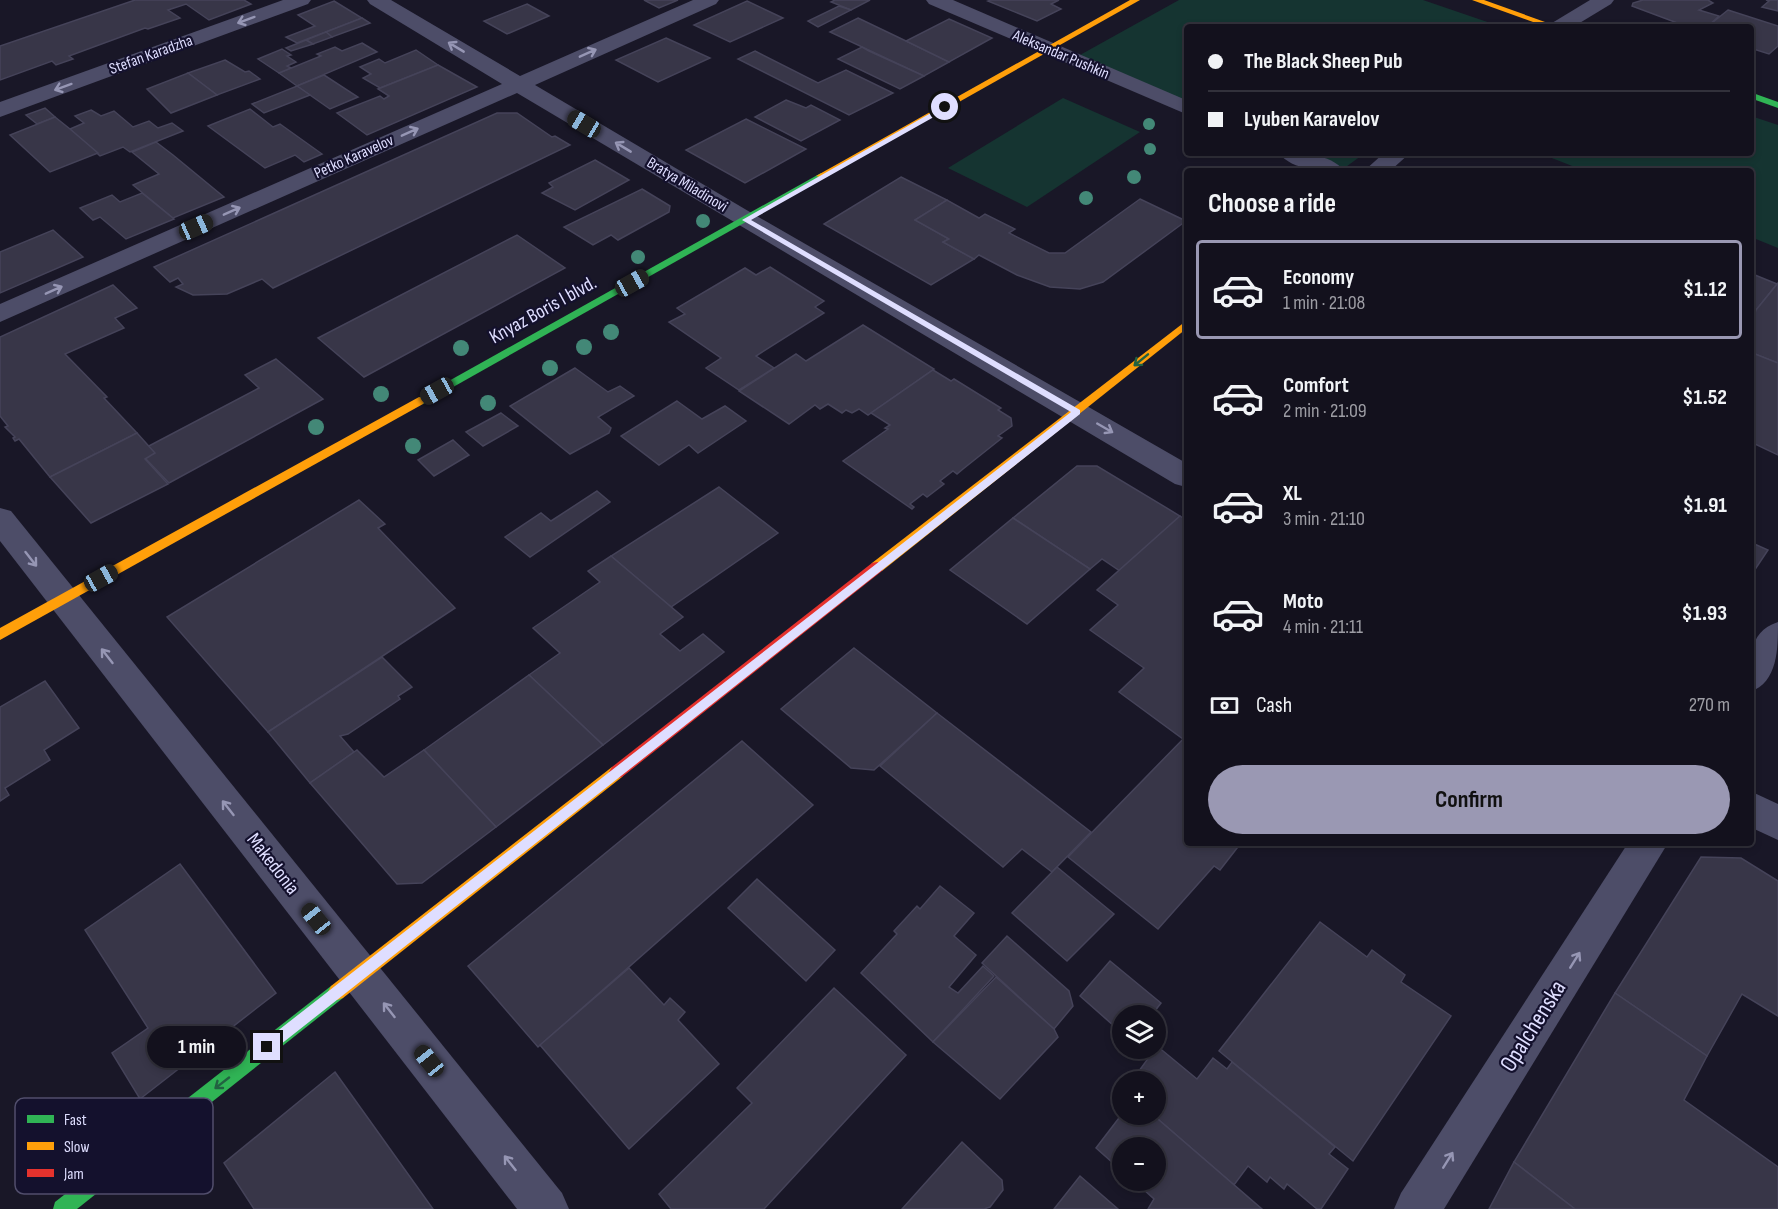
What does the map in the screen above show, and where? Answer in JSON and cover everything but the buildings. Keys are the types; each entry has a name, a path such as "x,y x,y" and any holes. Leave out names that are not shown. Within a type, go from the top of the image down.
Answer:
{"main road":[{"name":"Knyaz Boris I blvd.","path":"0,635 1136,0"},
{"path":"1476,0 1548,24"},
{"path":"1754,96 1778,105"},
{"path":"203,1098 1184,326"},
{"path":"62,1209 81,1194"}],"street":[{"name":"Stefan Karadzha","path":"0,110 301,0"},
{"name":"Bratya Miladinovi","path":"377,0 746,220 1184,475"},
{"name":"Petko Karavelov","path":"0,314 709,0"},
{"name":"Aleksandar Pushkin","path":"936,0 1047,50 1184,107"},
{"path":"1562,24 1604,0"},
{"path":"1298,156 1325,168"},
{"path":"1380,168 1394,156"},
{"name":"Makedonia","path":"0,519 546,1209"},
{"path":"1754,672 1778,635"},
{"path":"1754,809 1778,823"},
{"name":"Opalchenska","path":"1417,1209 1647,846"}],"green space":[{"path":"1179,0 1423,0 1493,24 1184,24 1184,101 1080,55"},
{"path":"1063,98 1140,132 1027,207 948,168"},
{"path":"1754,117 1778,125 1778,248 1754,238 1754,168 1577,168 1547,156 1754,156"},
{"path":"1312,156 1361,156 1344,168"}],"traffic: fast":[{"path":"1754,96 1778,105"},
{"path":"419,401 821,176"},
{"path":"203,1098 337,992"},
{"path":"62,1209 81,1194"}],"traffic: slow":[{"path":"821,176 1136,0"},
{"path":"1476,0 1546,24"},
{"path":"877,567 1184,326"},
{"path":"0,635 419,401"},
{"path":"337,992 617,772"}],"traffic: jam":[{"path":"617,772 877,567"}],"route":[{"path":"267,1047 1077,412 746,220 945,107"}]}
